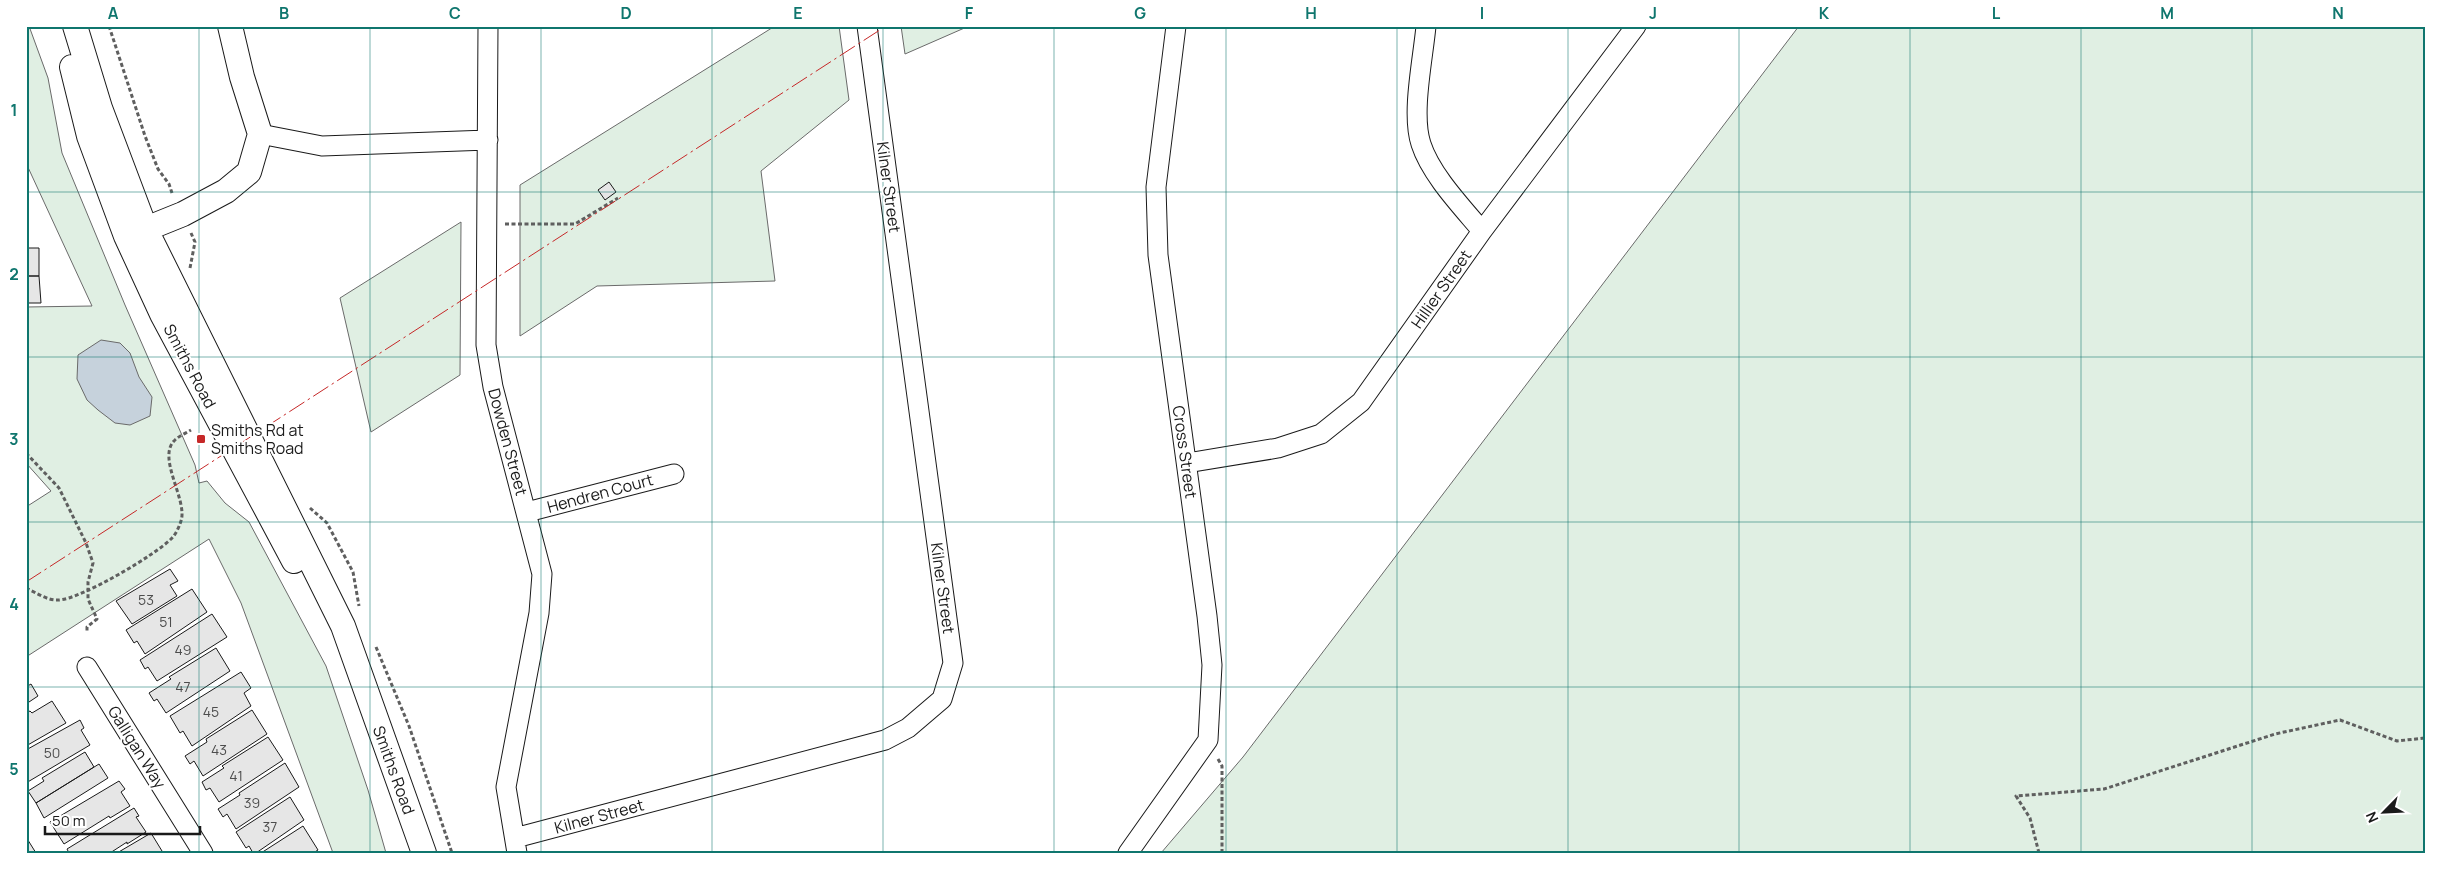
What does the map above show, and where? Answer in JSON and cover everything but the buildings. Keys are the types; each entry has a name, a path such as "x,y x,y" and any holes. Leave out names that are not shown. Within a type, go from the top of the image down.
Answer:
{"street":[{"name":"Smiths Road","path":"61,26 90,136 136,233 343,626 424,853"},
{"name":"Smiths Road","path":"75,26 136,233"},
{"path":"136,233 183,214 226,191 249,172 260,134 242,77 230,26"},
{"name":"Dowden Street","path":"488,26 486,344 493,387 542,574 539,613 506,787 516,845"},
{"name":"Kilner Street","path":"516,845 885,740 908,728 942,699 953,663 867,26"},
{"name":"Cross Street","path":"1176,26 1156,186 1158,255 1187,463 1212,665 1208,740"},
{"path":"1426,26 1418,107 1421,144 1444,187 1482,231"},
{"name":"Hillier Street","path":"1187,463 1278,448 1321,434 1361,402 1482,231 1636,26"},
{"path":"260,134 322,146 488,140"},
{"name":"Hendren Court","path":"526,512 674,474"},
{"name":"Galligan Way","path":"87,667 204,853"},
{"path":"1128,853 1208,740"}],"path":[{"path":"110,26 145,136 158,168 172,192"},
{"path":"487,224 575,224 618,198"},
{"path":"26,588 41,596 58,600 87,592 103,584 171,538 178,529 182,511 170,463 169,450 175,439 191,430"},
{"path":"26,453 58,488 86,543 93,563 87,592 97,619 87,627 87,632"},
{"path":"2039,853 2030,818 2016,796 2104,789 2275,734 2340,720 2397,741 2425,738"},
{"path":"1208,740 1222,766 1222,853"}],"green space":[{"path":"26,26 29,26 48,78 62,153 125,305 195,465 199,483 207,481 225,503 249,522 326,666 368,790 386,853 333,853 241,603 209,539 26,657 26,507 51,491 26,463 26,307 92,306 26,163"},
{"path":"775,26 839,26 849,100 761,171 775,281 597,286 520,336 520,185"},
{"path":"901,26 969,26 905,54"},
{"path":"1799,26 2425,26 2425,853 1161,853 1243,757"},
{"path":"461,222 460,375 371,432 340,298"}],"shaded area":[{"path":"101,340 120,343 130,353 139,377 152,397 150,416 130,425 115,423 87,400 77,379 78,355"}],"power":[{"path":"26,582 886,26"}],"place":[{"name":"Smiths Rd at Smiths Road","path":"201,439"}]}
